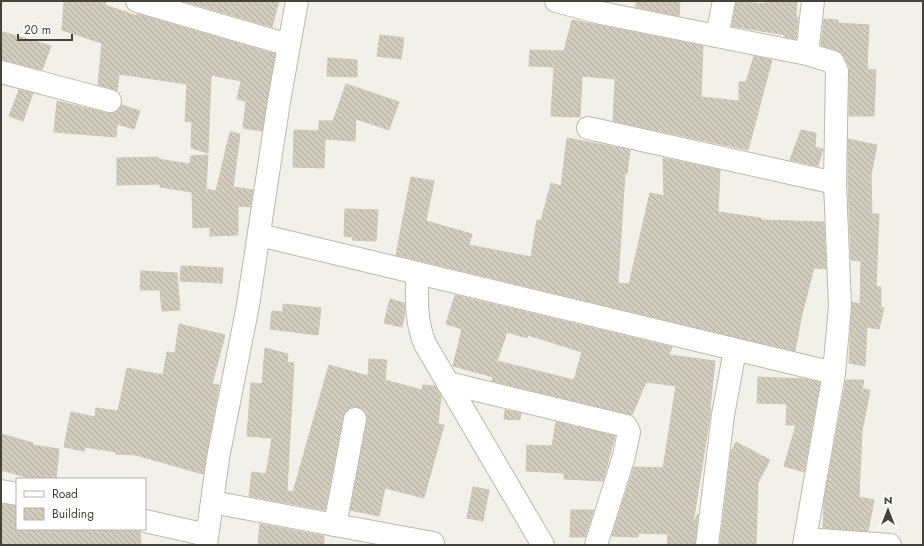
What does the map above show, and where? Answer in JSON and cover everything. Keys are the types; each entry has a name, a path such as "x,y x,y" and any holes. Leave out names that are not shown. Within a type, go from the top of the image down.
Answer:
{"street":[{"path":"137,1 289,45"},
{"path":"146,521 207,540 218,458 248,305 258,234 297,1"},
{"path":"556,1 602,7 718,36 808,54 833,62 837,71 835,183 840,306 834,373 805,542 890,545"},
{"path":"718,36 724,1"},
{"path":"808,54 813,1"},
{"path":"1,72 110,101"},
{"path":"588,128 835,183"},
{"path":"258,234 834,373"},
{"path":"417,273 417,314 419,327 425,344 543,545"},
{"path":"707,545 722,415 735,350"},
{"path":"448,383 626,426 629,432 624,456 596,545"},
{"path":"335,525 355,419"},
{"path":"1,491 16,494"},
{"path":"212,502 433,543"}],"building":[{"path":"64,1 106,1 105,5 137,16 137,14 275,54 262,131 243,128 246,101 237,99 241,81 211,75 208,153 191,148 192,122 185,121 187,84 119,74 117,91 98,85 102,43 62,30"},
{"path":"183,1 279,1 272,27"},
{"path":"636,1 680,1 679,16 636,7"},
{"path":"736,1 765,4 765,1 797,1 796,14 798,18 796,39 785,37 785,35 732,26"},
{"path":"824,19 838,20 838,23 869,25 867,69 876,70 874,116 849,116 849,66 841,52 821,45"},
{"path":"572,20 703,46 701,97 739,101 739,82 746,82 754,56 772,60 748,150 613,121 615,79 582,76 580,117 551,116 554,67 529,66 530,50 564,51"},
{"path":"3,32 51,46 42,70 1,60 1,40"},
{"path":"380,35 404,38 401,59 377,56"},
{"path":"328,58 357,60 357,77 327,76"},
{"path":"346,84 399,102 389,130 356,119 355,141 325,139 324,168 293,167 294,130 319,131 319,121 333,121"},
{"path":"19,90 33,93 23,121 9,116"},
{"path":"57,101 107,113 114,113 122,105 140,111 134,129 117,124 116,137 54,132"},
{"path":"801,130 816,133 815,147 823,149 818,166 790,160"},
{"path":"230,132 240,134 233,187 253,190 250,207 238,206 238,235 210,236 210,227 193,228 192,192 160,187 160,184 117,185 117,158 158,157 158,159 190,164 191,156 208,155 206,189 216,191"},
{"path":"567,138 630,150 627,174 625,173 618,283 629,284 650,193 664,196 663,158 720,170 718,212 761,218 761,220 824,222 826,269 814,268 802,314 795,351 396,255 411,177 434,181 426,221 472,234 469,245 531,257 537,220 541,221 551,183 561,186"},
{"path":"848,139 877,145 871,175 872,214 879,214 876,287 881,287 881,307 884,308 879,329 867,327 865,366 849,363 852,302 860,304 861,261 851,260"},
{"path":"345,209 378,210 376,241 352,240 353,237 344,236"},
{"path":"181,266 223,268 222,283 180,281"},
{"path":"141,271 177,273 180,310 162,311 160,290 140,290"},
{"path":"455,295 672,347 669,355 715,361 711,409 693,524 698,514 695,545 667,545 668,534 638,533 638,537 612,536 634,467 663,468 676,386 646,382 632,415 492,381 493,377 453,366 462,329 446,324","holes":["507,332 527,338 528,335 582,352 574,380 497,361"]},
{"path":"390,299 404,303 405,312 402,327 384,323"},
{"path":"283,304 321,308 318,335 270,329 272,311 283,312"},
{"path":"179,324 225,335 212,384 219,385 203,474 136,455 116,454 116,452 85,447 84,451 64,447 71,412 95,417 96,408 118,411 127,368 163,375 167,352 175,353"},
{"path":"265,348 288,354 287,362 294,363 287,491 293,492 329,365 368,376 369,359 387,360 385,380 422,390 423,385 435,386 441,395 438,424 444,425 424,498 385,488 379,516 350,510 367,421 367,415 363,410 357,407 351,407 346,411 343,417 325,510 249,496 252,472 266,474 272,438 247,436 251,383 262,384"},
{"path":"758,377 804,379 820,382 804,472 784,466 796,425 786,425 787,404 757,403"},
{"path":"846,380 864,380 862,389 870,390 862,431 859,497 874,500 868,531 823,528 824,500"},
{"path":"505,410 521,413 520,420 504,419"},
{"path":"556,422 615,436 603,481 564,479 564,473 526,471 527,445 552,446"},
{"path":"1,434 33,443 33,445 59,449 56,478 29,478 1,470"},
{"path":"736,442 770,460 758,483 756,545 720,545 731,452"},
{"path":"473,487 489,490 483,521 467,518"},
{"path":"1,504 16,506 16,530 137,531 140,532 141,545 1,545"},
{"path":"571,510 594,510 585,537 570,537"},
{"path":"260,524 324,536 324,545 258,545"}]}
